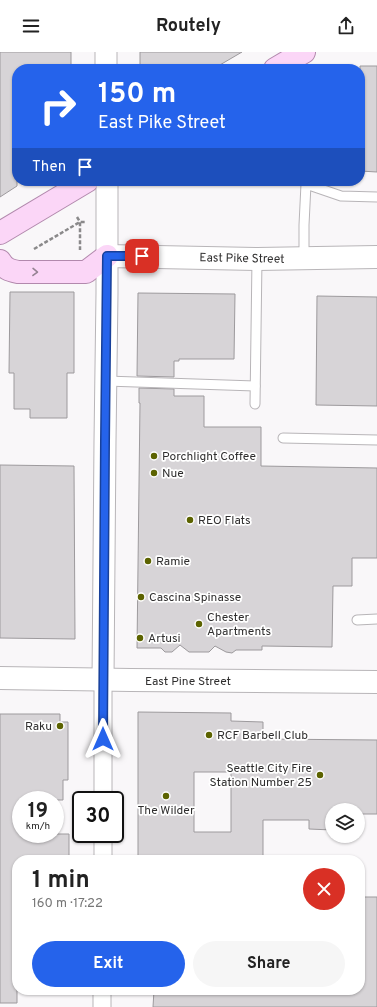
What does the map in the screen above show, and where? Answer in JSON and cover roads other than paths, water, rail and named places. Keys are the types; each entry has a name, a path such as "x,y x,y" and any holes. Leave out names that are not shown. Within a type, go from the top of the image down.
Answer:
{"main road":[{"path":"284,64 304,52"},
{"path":"0,233 79,186"},
{"path":"0,261 3,266 9,270 18,272 86,272 107,256"},
{"name":"East Pike Street","path":"107,256 257,259 377,257"},
{"name":"East Pine Street","path":"0,678 377,682"}],"street":[{"path":"106,52 106,64"},
{"path":"103,791 107,186"},
{"path":"103,843 103,855"},
{"path":"102,995 102,1007"}],"lane":[{"path":"304,259 306,186"},
{"path":"312,186 341,196 377,197"},
{"path":"255,404 257,259"},
{"path":"106,381 255,386"},
{"path":"283,438 377,440"},
{"path":"357,620 377,619"}],"place":[{"name":"Porchlight Coffee","path":"154,456"},
{"name":"Nue","path":"154,473"},
{"name":"REO Flats","path":"190,520"},
{"name":"Ramie","path":"148,561"},
{"name":"Cascina Spinasse","path":"141,597"},
{"name":"Chester Apartments","path":"199,624"},
{"name":"Artusi","path":"140,638"},
{"name":"Raku","path":"60,726"},
{"name":"RCF Barbell Club","path":"209,735"},
{"name":"Seattle City Fire Station Number 25","path":"320,775"},
{"name":"The Wilder","path":"166,796"}]}
